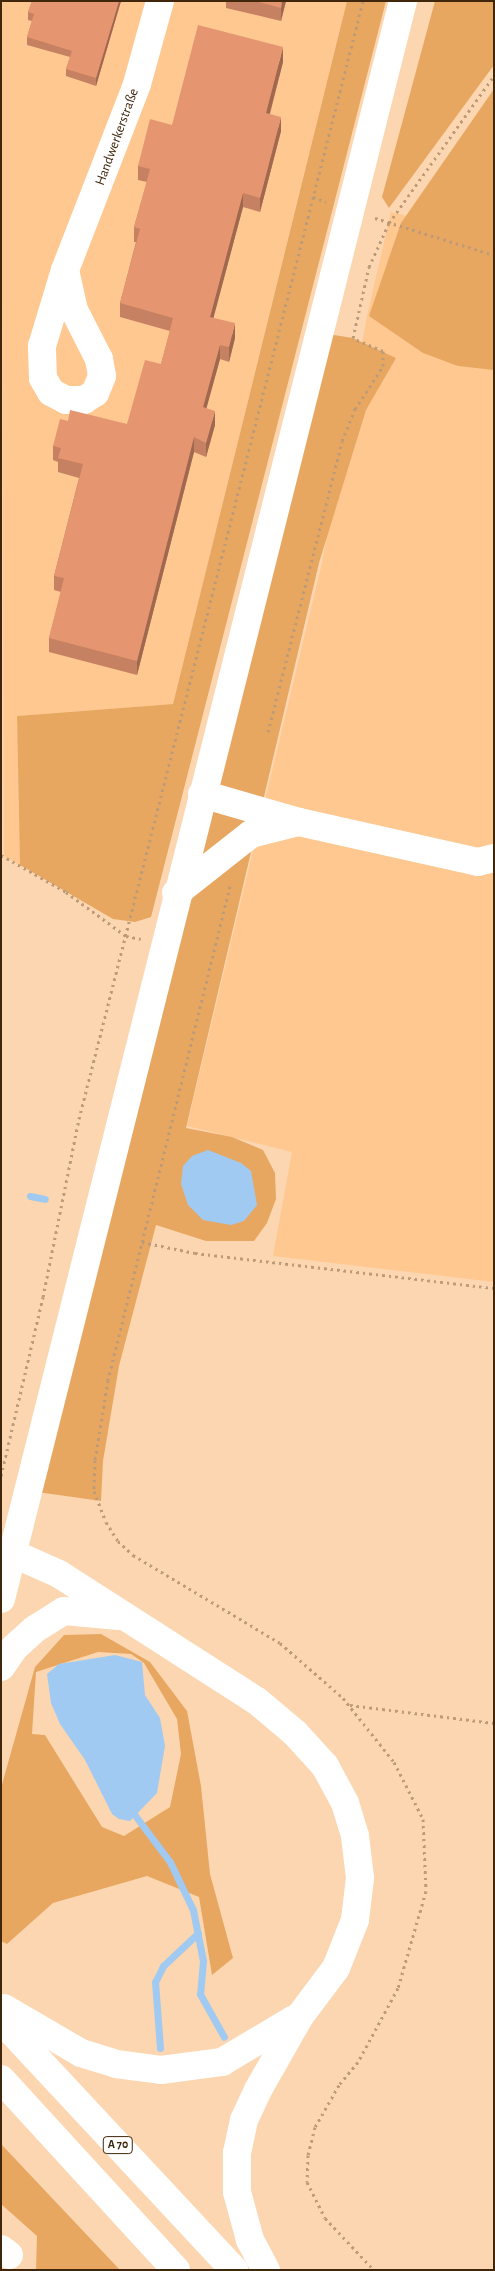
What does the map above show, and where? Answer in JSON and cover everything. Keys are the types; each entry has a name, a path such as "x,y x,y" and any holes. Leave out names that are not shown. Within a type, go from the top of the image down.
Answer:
{"main road":[{"name":"Handwerkerstraße","path":"65,270 134,92 160,1"},
{"path":"1,1599 176,893 403,1"},
{"path":"202,794 299,822 489,866"},
{"path":"176,893 251,834 299,822"},
{"path":"12,1553 59,1574 257,1701 295,1732 324,1766 346,1802 355,1836 360,1878 355,1920 336,1968 300,2016 244,2120 237,2153 237,2192 250,2240 266,2270"},
{"path":"1,1667 15,1647 35,1629 64,1611 84,1610 130,1618"},
{"path":"1,2006 81,2053 116,2064 161,2070 222,2062 270,2037 300,2016"},
{"name":"A 70","path":"1,2020 234,2270"},
{"path":"1,2080 176,2270"}],"path":[{"path":"1,1476 43,1298 79,1119 363,1"},
{"path":"268,732 342,441 355,409 383,366 383,351 353,338 369,267 389,223 494,76"},
{"path":"313,197 389,223 494,255"},
{"path":"1,855 66,892 126,936 164,944"},
{"path":"230,886 108,1380 95,1460 94,1491 98,1505 118,1541 133,1555 280,1643 349,1705 394,1762 423,1819 426,1891 398,1988 358,2062 339,2085 315,2127 308,2155 307,2182 325,2218 374,2270"},
{"path":"142,1242 195,1254 494,1288"},
{"path":"349,1705 494,1723"}],"shaded area":[{"path":"1,1 347,1 173,704 17,716 20,865 4,856"},
{"path":"347,1 386,1 151,917 135,922 113,919 20,865 17,716 173,704"},
{"path":"435,1 494,1 494,65 389,208 382,197"},
{"path":"494,89 494,370 458,366 423,353 369,316 401,223"},
{"path":"391,212 494,239 494,1282 273,1256 292,1152 187,1126 322,563 367,316"},
{"path":"321,333 353,338 396,358 366,410 319,563 186,1128 232,1137 263,1150 275,1173 276,1199 267,1223 254,1241 206,1241 156,1225 119,1366 103,1461 101,1501 30,1491"},
{"path":"101,1634 150,1662 187,1711 201,1786 210,1874 233,1958 212,1975 199,1897 147,1876 53,1903 7,1944 1,1941 1,1788 35,1667 64,1635","holes":["98,1652 131,1654 144,1663 177,1719 181,1754 170,1807 124,1836 102,1827 45,1735 32,1734 36,1672"]},
{"path":"1,2144 120,2270 36,2270 37,2236 1,2204"}],"water":[{"path":"208,1150 241,1163 251,1171 257,1205 244,1221 231,1225 203,1220 188,1205 181,1184 183,1166 192,1156"},
{"path":"115,1655 142,1662 145,1695 160,1718 165,1746 157,1793 130,1821 119,1819 112,1814 85,1760 60,1724 51,1703 47,1674 59,1664"}],"building":[{"path":"32,1 119,1 96,78 66,69 72,51 27,37 34,14 28,12"},
{"path":"255,1 282,1 281,8"},
{"path":"198,25 283,47 266,113 281,117 260,198 243,193 210,317 235,323 229,347 220,345 203,407 215,411 206,443 194,437 137,661 49,638 64,578 54,576 83,464 58,458 61,448 53,446 60,419 68,421 70,410 127,424 145,360 161,364 173,318 120,303 140,229 134,227 150,169 138,166 150,119 172,125"}],"waterway":[{"path":"30,1196 45,1199"},
{"path":"134,1814 170,1862 193,1910 203,1961 200,1994 224,2037"},
{"path":"160,2048 155,1982 163,1966 198,1933"}]}
